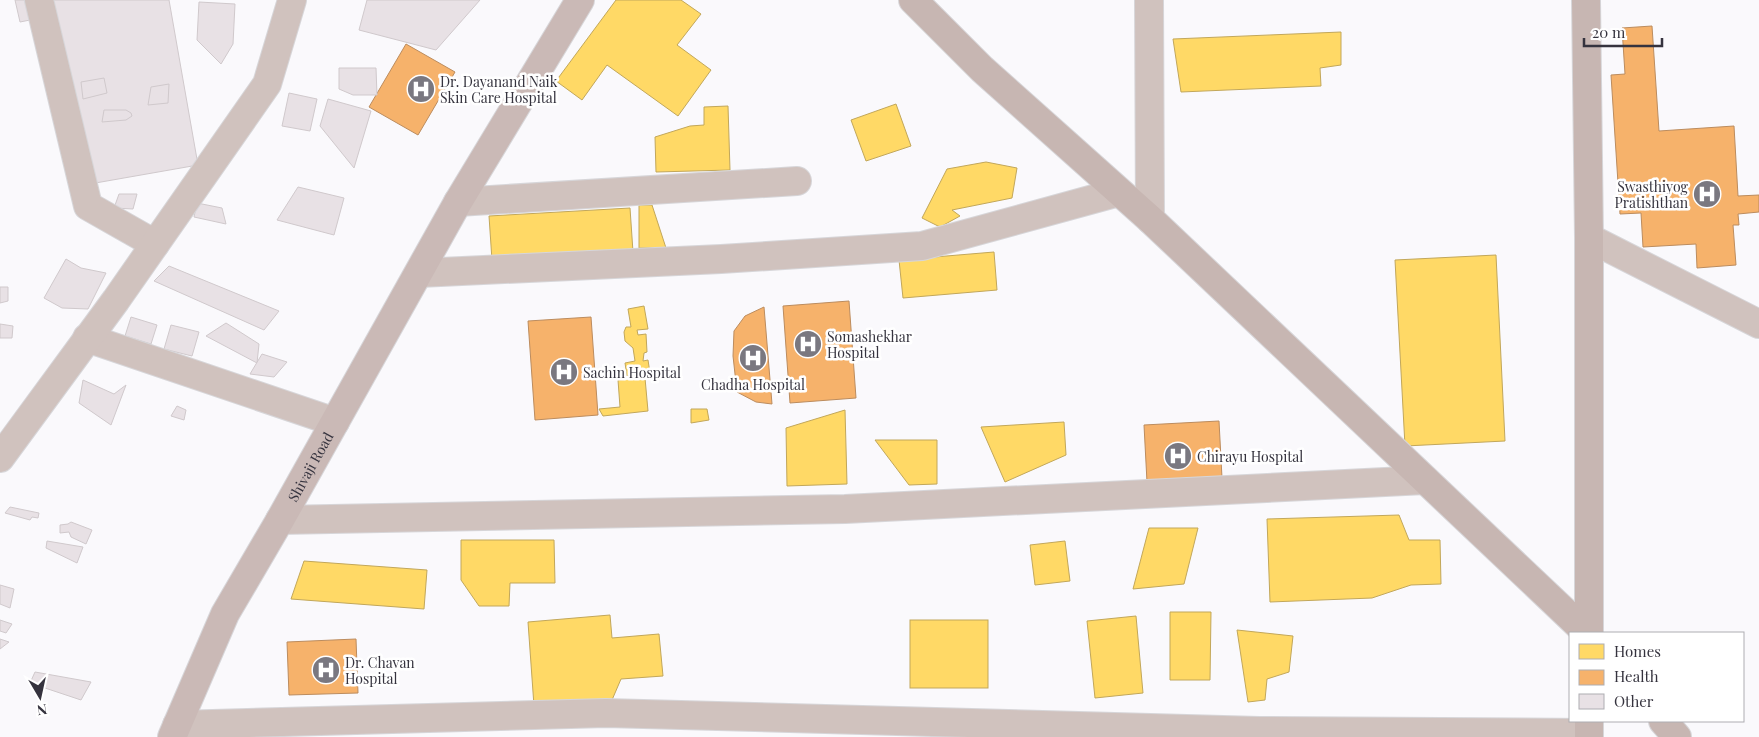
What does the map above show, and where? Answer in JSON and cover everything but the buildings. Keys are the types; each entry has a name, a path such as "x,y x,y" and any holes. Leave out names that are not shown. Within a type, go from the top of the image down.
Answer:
{"main road":[{"name":"Shivaji Road","path":"174,731 225,614 280,520 458,202 580,0"}],"street":[{"path":"39,0 88,206 155,244"},
{"path":"2,452 155,244 266,84 292,0"},
{"path":"913,0 982,69 1150,220 1587,632"},
{"path":"1149,0 1150,220"},
{"path":"1586,0 1589,238 1588,632"},
{"path":"458,202 797,182"},
{"path":"419,273 721,259 922,246 1119,192"},
{"path":"1589,238 1759,324"},
{"path":"87,338 335,422"},
{"path":"280,520 845,509 1425,480"},
{"path":"174,731 472,727 606,713 858,728 1259,734 1589,730"},
{"path":"1664,722 1677,737"}],"place":[{"name":"Dr. Dayanand Naik Skin Care Hospital","path":"421,89"},
{"name":"Swasthiyog Pratishthan","path":"1707,194"},
{"name":"Somashekhar Hospital","path":"808,344"},
{"name":"Chadha Hospital","path":"753,358"},
{"name":"Sachin Hospital","path":"564,372"},
{"name":"Chirayu Hospital","path":"1178,456"},
{"name":"Dr. Chavan Hospital","path":"326,670"}]}
